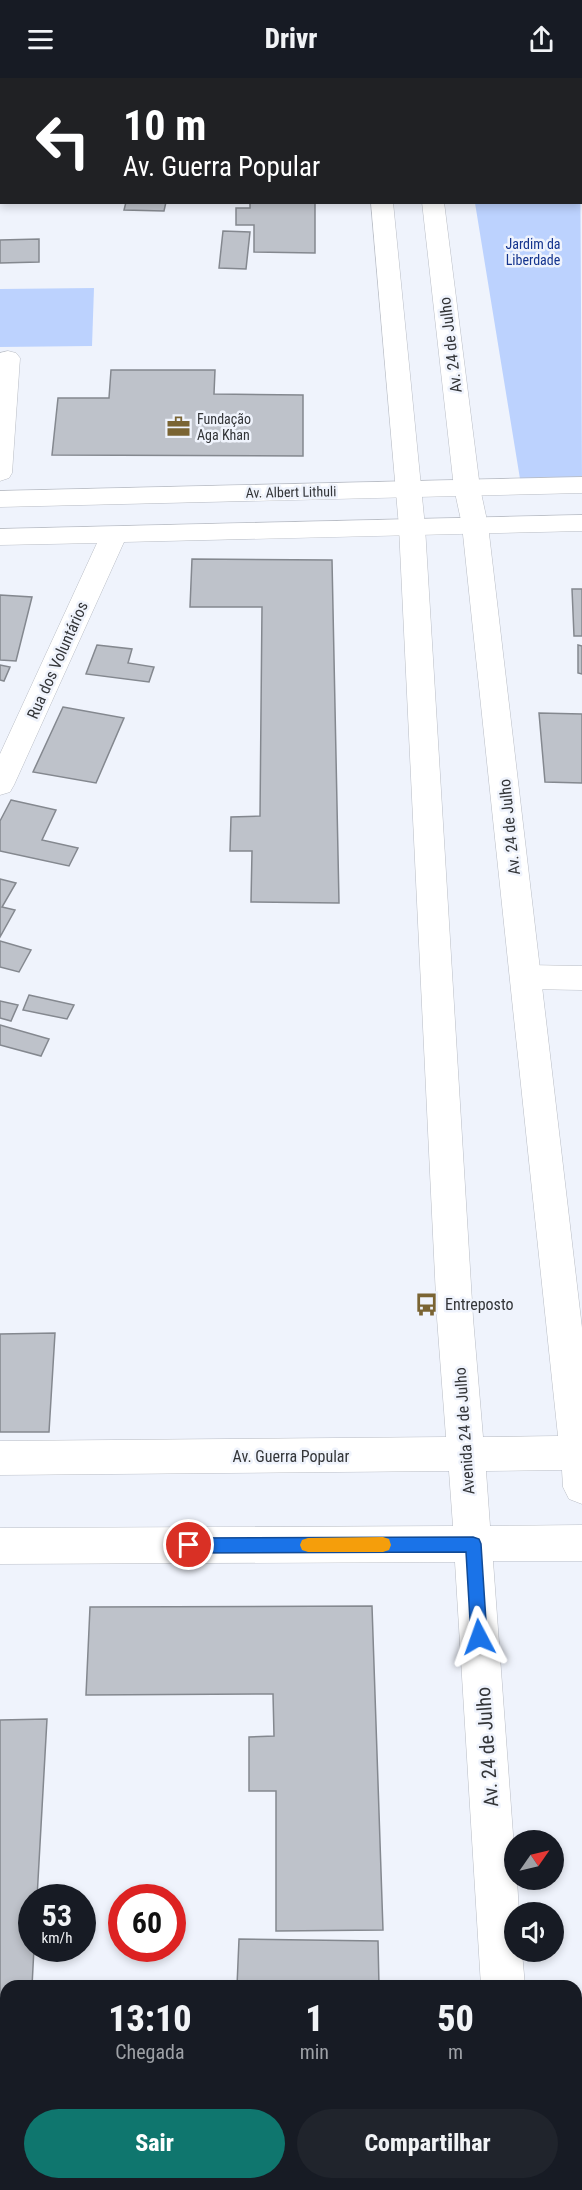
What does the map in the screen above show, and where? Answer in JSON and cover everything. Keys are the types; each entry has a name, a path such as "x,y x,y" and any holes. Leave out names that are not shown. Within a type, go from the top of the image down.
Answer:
{"main road":[{"path":"382,204 412,527"},
{"name":"Av. 24 de Julho","path":"433,204 466,488 475,525 581,1464"},
{"path":"0,473 8,358"},
{"name":"Av. Albert Lithuli","path":"0,499 582,485"},
{"path":"0,537 582,523"},
{"name":"Avenida 24 de Julho","path":"412,527 455,1317 473,1544"},
{"name":"Rua dos Voluntários","path":"0,785 114,535"},
{"path":"526,977 582,978"},
{"name":"Av. Guerra Popular","path":"0,1458 465,1455 581,1464"},
{"path":"0,1546 582,1543"},
{"name":"Av. 24 de Julho","path":"473,1544 502,1980"}],"green space":[{"name":"Jardim da Liberdade","path":"475,204 580,204 582,484 521,485"},
{"path":"94,288 92,346 0,347 0,289"}],"building":[{"path":"126,204 166,204 164,211 124,210"},
{"path":"250,204 315,204 315,253 254,252 254,225 236,225 236,208 250,208"},
{"path":"223,231 250,232 246,269 219,268"},
{"path":"39,239 39,262 0,263 0,240"},
{"name":"Fundação Aga Khan","path":"111,370 215,370 214,394 303,395 303,456 52,455 58,398 109,398"},
{"path":"192,559 332,560 339,903 251,902 252,851 230,851 231,817 260,816 262,607 190,607"},
{"path":"572,589 582,589 582,636 574,636"},
{"path":"0,595 32,597 16,661 0,660"},
{"path":"97,645 132,649 128,663 154,667 149,682 86,674"},
{"path":"578,645 582,646 582,674 578,673"},
{"path":"0,665 10,667 4,681 0,680"},
{"path":"63,707 124,718 96,783 33,772"},
{"path":"539,713 582,714 582,783 545,782"},
{"path":"11,800 56,810 42,840 78,848 69,866 0,851 0,821"},
{"path":"0,879 16,883 2,907 15,910 0,937"},
{"path":"0,941 31,950 19,972 0,967"},
{"path":"29,995 74,1005 67,1019 23,1010"},
{"path":"0,1001 18,1005 11,1021 0,1018"},
{"path":"0,1025 49,1039 41,1056 0,1045"},
{"path":"55,1333 49,1432 0,1432 0,1334"},
{"path":"372,1606 383,1930 276,1931 276,1791 249,1791 249,1737 274,1736 273,1694 86,1695 90,1607"},
{"path":"47,1719 38,1884 18,1884 18,1962 33,1962 32,1980 0,1980 0,1720"},
{"path":"239,1939 378,1941 379,1980 237,1980"}],"slow traffic":[{"path":"308,1545 383,1545"}],"place":[{"name":"Fundação Aga Khan","path":"179,427"},
{"name":"Entreposto","path":"427,1304"}],"route":[{"path":"189,1545 473,1544 479,1637"}]}
